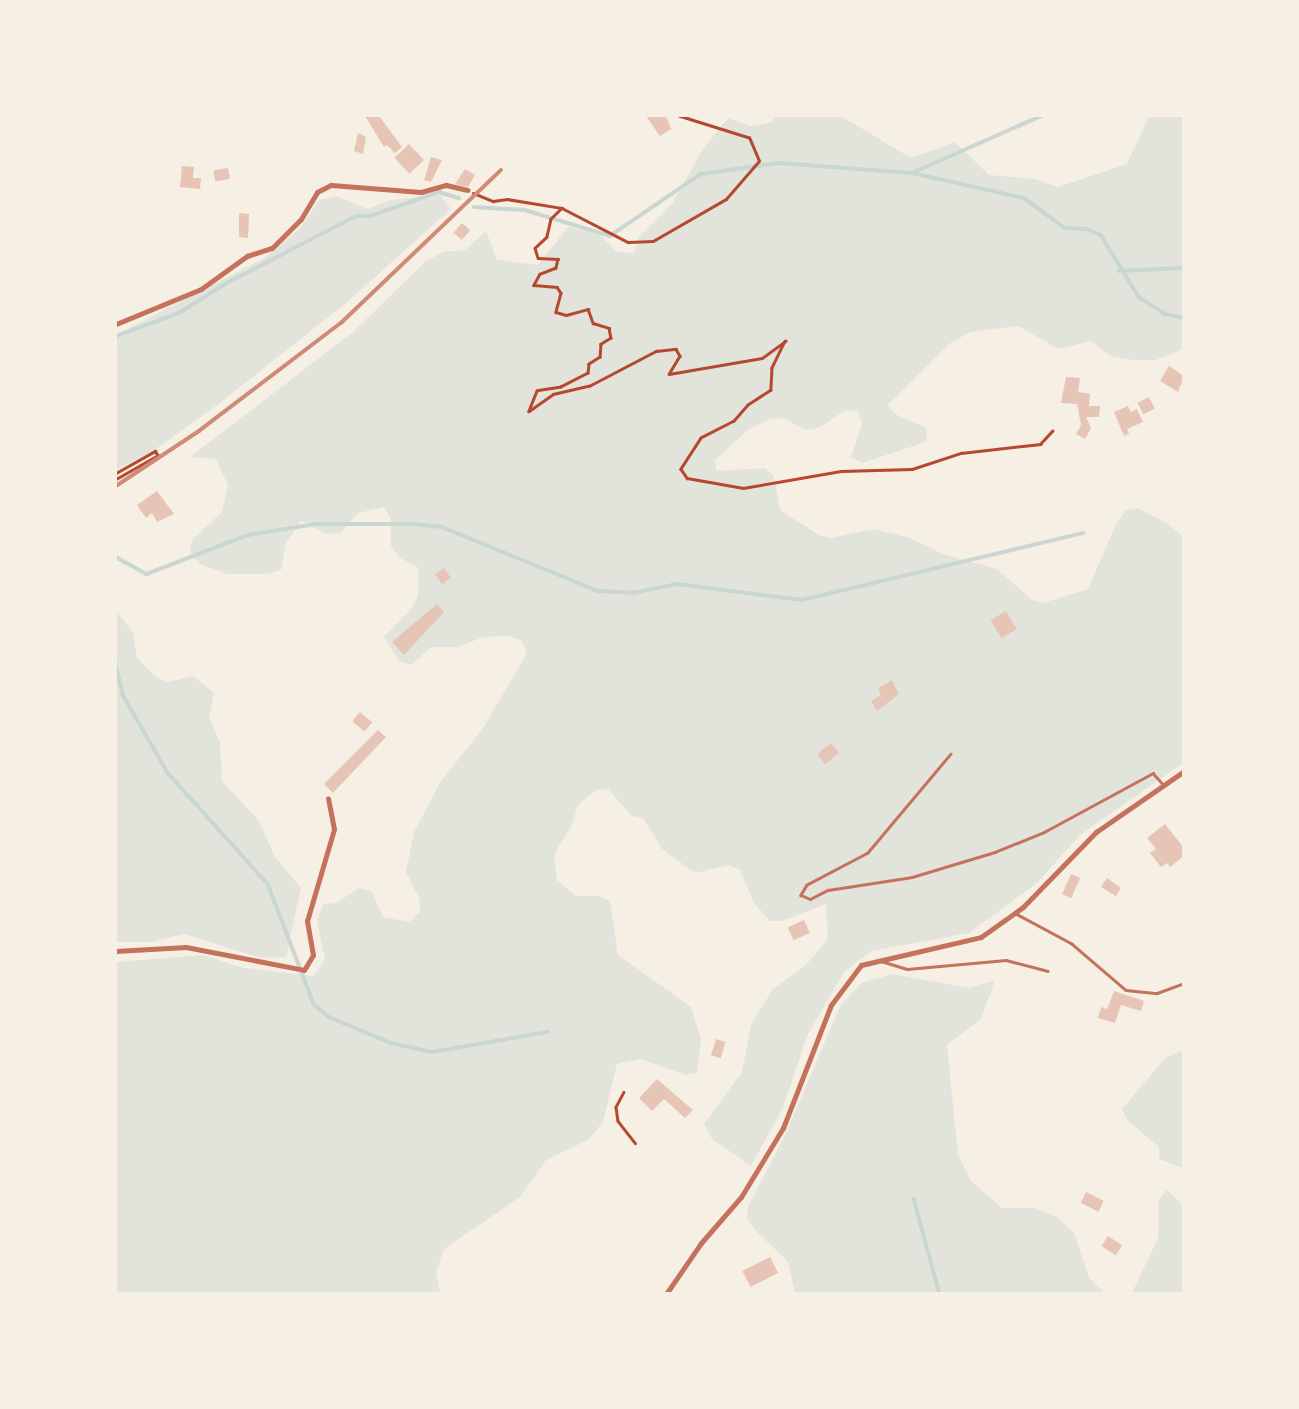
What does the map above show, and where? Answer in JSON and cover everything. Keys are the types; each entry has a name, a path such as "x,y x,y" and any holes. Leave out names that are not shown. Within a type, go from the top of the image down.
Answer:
{"street":[{"path":"116,324 201,289 247,256 272,248 301,219 317,192 331,185 421,192 446,185 467,190"},
{"path":"666,1293 741,1197 783,1128 831,1005 861,965 875,959 942,950 981,937 1015,913 1096,832 1184,772"},
{"path":"116,951 186,947 304,970 313,955 307,920 334,829 328,799"}],"lane":[{"path":"951,754 941,760 868,853 807,885 801,895 810,899 828,890 912,877 995,852 1044,832 1153,773 1163,784"},
{"path":"1015,913 1071,943 1126,990 1157,993 1184,983"},
{"path":"875,959 907,970 1006,960 1048,971"}],"path":[{"path":"467,190 493,201 507,199 562,208 628,242 645,244 726,199 759,161 756,146 739,133 679,116"},
{"path":"562,208 551,219 547,237 535,248 538,258 558,259 556,268 540,274 534,285 557,287 561,293 556,312 566,315 589,309 593,323 609,328 611,338 601,344 600,357 589,364 587,373 561,387 537,391 529,411 553,394 589,386 656,351 676,349 680,356 668,374 762,358 785,341 772,368 771,390 748,405 734,421 701,438 681,469 687,478 743,488 841,471 912,469 961,453 1040,444 1052,431"},
{"path":"116,473 155,451 158,455 116,479"},
{"path":"624,1092 616,1107 618,1121 635,1143"}],"shaded area":[{"path":"773,116 841,116 911,158 955,142 989,175 1036,179 1058,187 1127,164 1149,116 1183,116 1183,349 1156,360 1133,360 1110,356 1091,341 1058,349 1019,326 970,332 949,344 888,405 895,414 927,428 927,440 862,463 851,457 862,423 858,411 846,410 818,428 805,430 783,418 771,419 749,429 715,460 716,471 765,468 774,476 780,510 819,535 830,538 874,529 910,538 943,554 997,569 1032,600 1043,603 1088,589 1116,524 1126,510 1138,508 1168,524 1183,537 1183,763 1080,835 1037,883 969,933 871,951 844,972 807,1036 783,1108 751,1166 712,1139 704,1124 742,1072 751,1025 773,989 806,965 828,939 826,904 782,921 770,921 754,903 740,870 729,865 695,873 662,849 643,818 632,816 608,789 596,790 578,805 571,827 558,847 554,857 557,880 576,896 599,896 610,901 618,955 691,1007 701,1040 697,1073 686,1075 640,1059 617,1064 603,1122 588,1140 546,1160 520,1197 444,1249 436,1272 440,1293 116,1294 116,962 203,955 244,968 314,976 325,959 317,921 323,904 336,903 359,888 372,892 383,917 409,922 420,912 419,898 406,872 414,832 440,783 485,725 527,653 522,641 509,636 483,637 458,647 431,647 411,665 399,661 384,637 412,608 418,595 419,568 400,558 391,546 391,519 384,507 358,513 340,533 326,534 301,521 286,543 281,570 267,574 227,574 200,564 190,553 192,540 222,512 228,485 216,459 190,457 353,332 426,261 443,252 465,250 486,231 497,260 538,265 568,227 600,235 617,252 634,253 639,237 672,204 701,152 728,118 751,126 773,122"},
{"path":"440,195 451,209 346,303 220,403 156,449 116,470 116,335 266,257 299,229 319,200 336,196 367,209 391,200"},
{"path":"116,610 133,633 137,658 156,677 168,682 193,676 214,693 209,718 220,742 222,781 259,821 275,857 301,888 286,957 261,958 184,934 151,942 116,942"},
{"path":"893,974 969,988 995,980 981,1019 947,1045 958,1155 971,1181 1002,1208 1035,1208 1057,1217 1074,1233 1089,1278 1105,1293 795,1293 788,1262 754,1229 747,1218 748,1207 786,1133 841,1004 863,982"},
{"path":"1183,1050 1183,1168 1159,1159 1159,1147 1128,1121 1122,1109 1165,1058"},
{"path":"1167,1190 1183,1205 1183,1293 1132,1293 1158,1238 1159,1199"}],"building":[{"path":"365,116 379,116 402,147 395,153 387,145 384,147"},
{"path":"646,116 666,116 671,129 660,136"},
{"path":"358,133 366,137 363,154 354,151"},
{"path":"409,144 424,160 409,174 394,158"},
{"path":"431,157 442,160 431,182 424,180"},
{"path":"182,166 194,167 193,178 201,178 200,189 180,187"},
{"path":"228,168 230,179 215,181 213,171"},
{"path":"465,169 475,175 468,187 455,184"},
{"path":"239,213 249,214 248,238 239,237"},
{"path":"462,223 470,230 462,240 453,233"},
{"path":"1169,366 1184,376 1178,392 1160,381"},
{"path":"1066,377 1080,378 1078,392 1090,394 1089,406 1100,406 1099,417 1086,417 1091,428 1085,439 1076,434 1081,425 1077,404 1061,403"},
{"path":"1149,397 1155,409 1143,414 1137,403"},
{"path":"1128,406 1131,412 1137,409 1143,422 1127,429 1129,434 1124,436 1114,412"},
{"path":"157,491 174,514 157,522 152,513 146,518 137,505"},
{"path":"444,568 451,578 442,584 435,574"},
{"path":"437,604 444,612 404,655 392,642"},
{"path":"1006,611 1017,629 1001,638 991,620"},
{"path":"892,680 899,694 877,711 871,701 881,695 878,688"},
{"path":"360,712 372,722 365,731 352,721"},
{"path":"378,730 386,737 333,793 324,784"},
{"path":"831,743 839,753 825,764 817,754"},
{"path":"1165,824 1184,848 1184,856 1170,867 1167,863 1161,867 1150,853 1156,849 1147,838"},
{"path":"1071,874 1080,878 1071,898 1062,894"},
{"path":"1107,878 1121,888 1116,896 1101,887"},
{"path":"804,920 810,933 794,940 788,928"},
{"path":"1114,991 1144,1001 1141,1011 1121,1005 1115,1023 1098,1018 1101,1007 1107,1009"},
{"path":"716,1039 726,1042 721,1058 711,1055"},
{"path":"657,1079 693,1110 685,1118 664,1099 652,1111 639,1098"},
{"path":"1086,1192 1104,1201 1098,1212 1081,1203"},
{"path":"1108,1236 1122,1245 1116,1255 1101,1246"},
{"path":"770,1257 778,1273 751,1287 742,1271"}],"waterway":[{"path":"912,173 1041,116"},
{"path":"474,207 525,210 610,236 701,174 779,163 912,173 1024,198 1065,228 1087,229 1101,235 1139,297 1165,314 1184,318"},
{"path":"116,336 179,313 227,283 356,216 371,216 439,192 459,198"},
{"path":"1119,271 1184,268"},
{"path":"116,557 147,574 248,535 317,524 413,524 442,527 598,591 633,593 677,584 802,600 1083,533"},
{"path":"116,664 123,695 168,773 268,884 314,1004 329,1017 391,1043 432,1052 548,1032"},
{"path":"914,1199 940,1294"}],"railway":[{"path":"116,486 199,431 341,323 501,170"}]}
